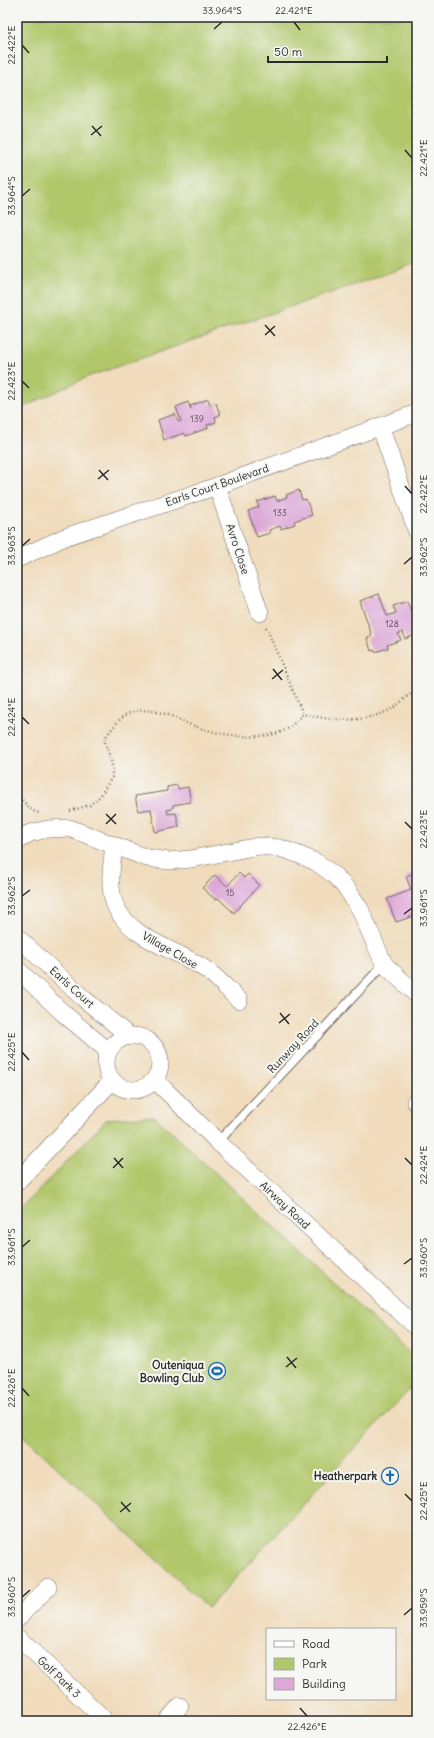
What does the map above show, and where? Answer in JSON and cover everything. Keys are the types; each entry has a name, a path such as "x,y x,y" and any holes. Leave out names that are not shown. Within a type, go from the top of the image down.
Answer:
{"street":[{"name":"Earls Court Boulevard","path":"17,559 65,537 217,486 417,413"},
{"path":"380,426 417,532"},
{"name":"Avro Close","path":"217,486 260,613"},
{"path":"17,841 30,833 48,829 69,828 147,858 169,861 259,846 280,848 316,862 334,875 347,889 360,908 384,964 417,995"},
{"name":"Village Close","path":"114,845 110,888 114,904 122,916 133,928 150,940 207,971 239,1000"},
{"name":"Earls Court","path":"17,937 129,1036"},
{"path":"17,969 63,1014 108,1051"},
{"path":"129,1036 142,1037 153,1044 160,1055 160,1068 155,1080 147,1087 138,1090 128,1090 119,1087 112,1081 106,1066 108,1051 117,1041 129,1036"},
{"name":"Airway Road","path":"155,1080 218,1142 417,1328"},
{"path":"17,1182 112,1081"},
{"path":"17,1619 48,1587"},
{"name":"Golf Park 3","path":"17,1636 102,1720"},
{"path":"167,1721 180,1706"}],"lane":[{"name":"Runway Road","path":"218,1142 384,964"}],"path":[{"path":"260,613 304,714"},
{"path":"304,714 322,718 362,719 378,715 395,706 417,689"},
{"path":"64,811 75,810 90,805 100,796 112,777 112,764 104,739 123,717 131,712 160,712 206,729 240,737 270,735 289,728 304,714"},
{"path":"17,794 27,806 38,813 44,812"}],"green space":[{"path":"17,17 417,17 417,263 87,377 17,410"},
{"name":"Outeniqua Bowling Club","path":"154,1116 417,1360 417,1381 208,1608 17,1430 17,1213 107,1119"}],"building":[{"path":"208,399 210,405 216,403 220,415 215,417 216,422 207,425 208,428 186,436 184,433 164,440 158,420 175,414 178,422 181,421 176,407 188,402 191,409 190,406"},
{"path":"299,490 302,500 306,499 312,515 294,521 295,524 281,529 280,526 269,530 270,533 257,537 248,511 259,507 257,502 275,496 277,501 287,497 286,495"},
{"path":"379,594 387,616 396,613 393,606 407,601 411,612 414,611 417,621 415,624 417,634 405,639 403,632 398,634 401,640 387,645 388,648 375,652 374,650 371,651 367,638 372,636 360,601"},
{"path":"177,785 178,789 188,787 191,802 173,805 172,809 167,810 168,814 176,813 179,827 155,832 151,809 138,811 135,796 167,791 167,787"},
{"path":"417,872 417,915 396,922 387,899 411,890 406,876"},
{"path":"239,873 244,878 248,874 259,885 234,913 218,898 216,900 202,888 215,875 227,886"}],"place":[{"name":"Outeniqua Bowling Club","path":"217,1371"},
{"name":"Heatherpark","path":"390,1476"}]}
